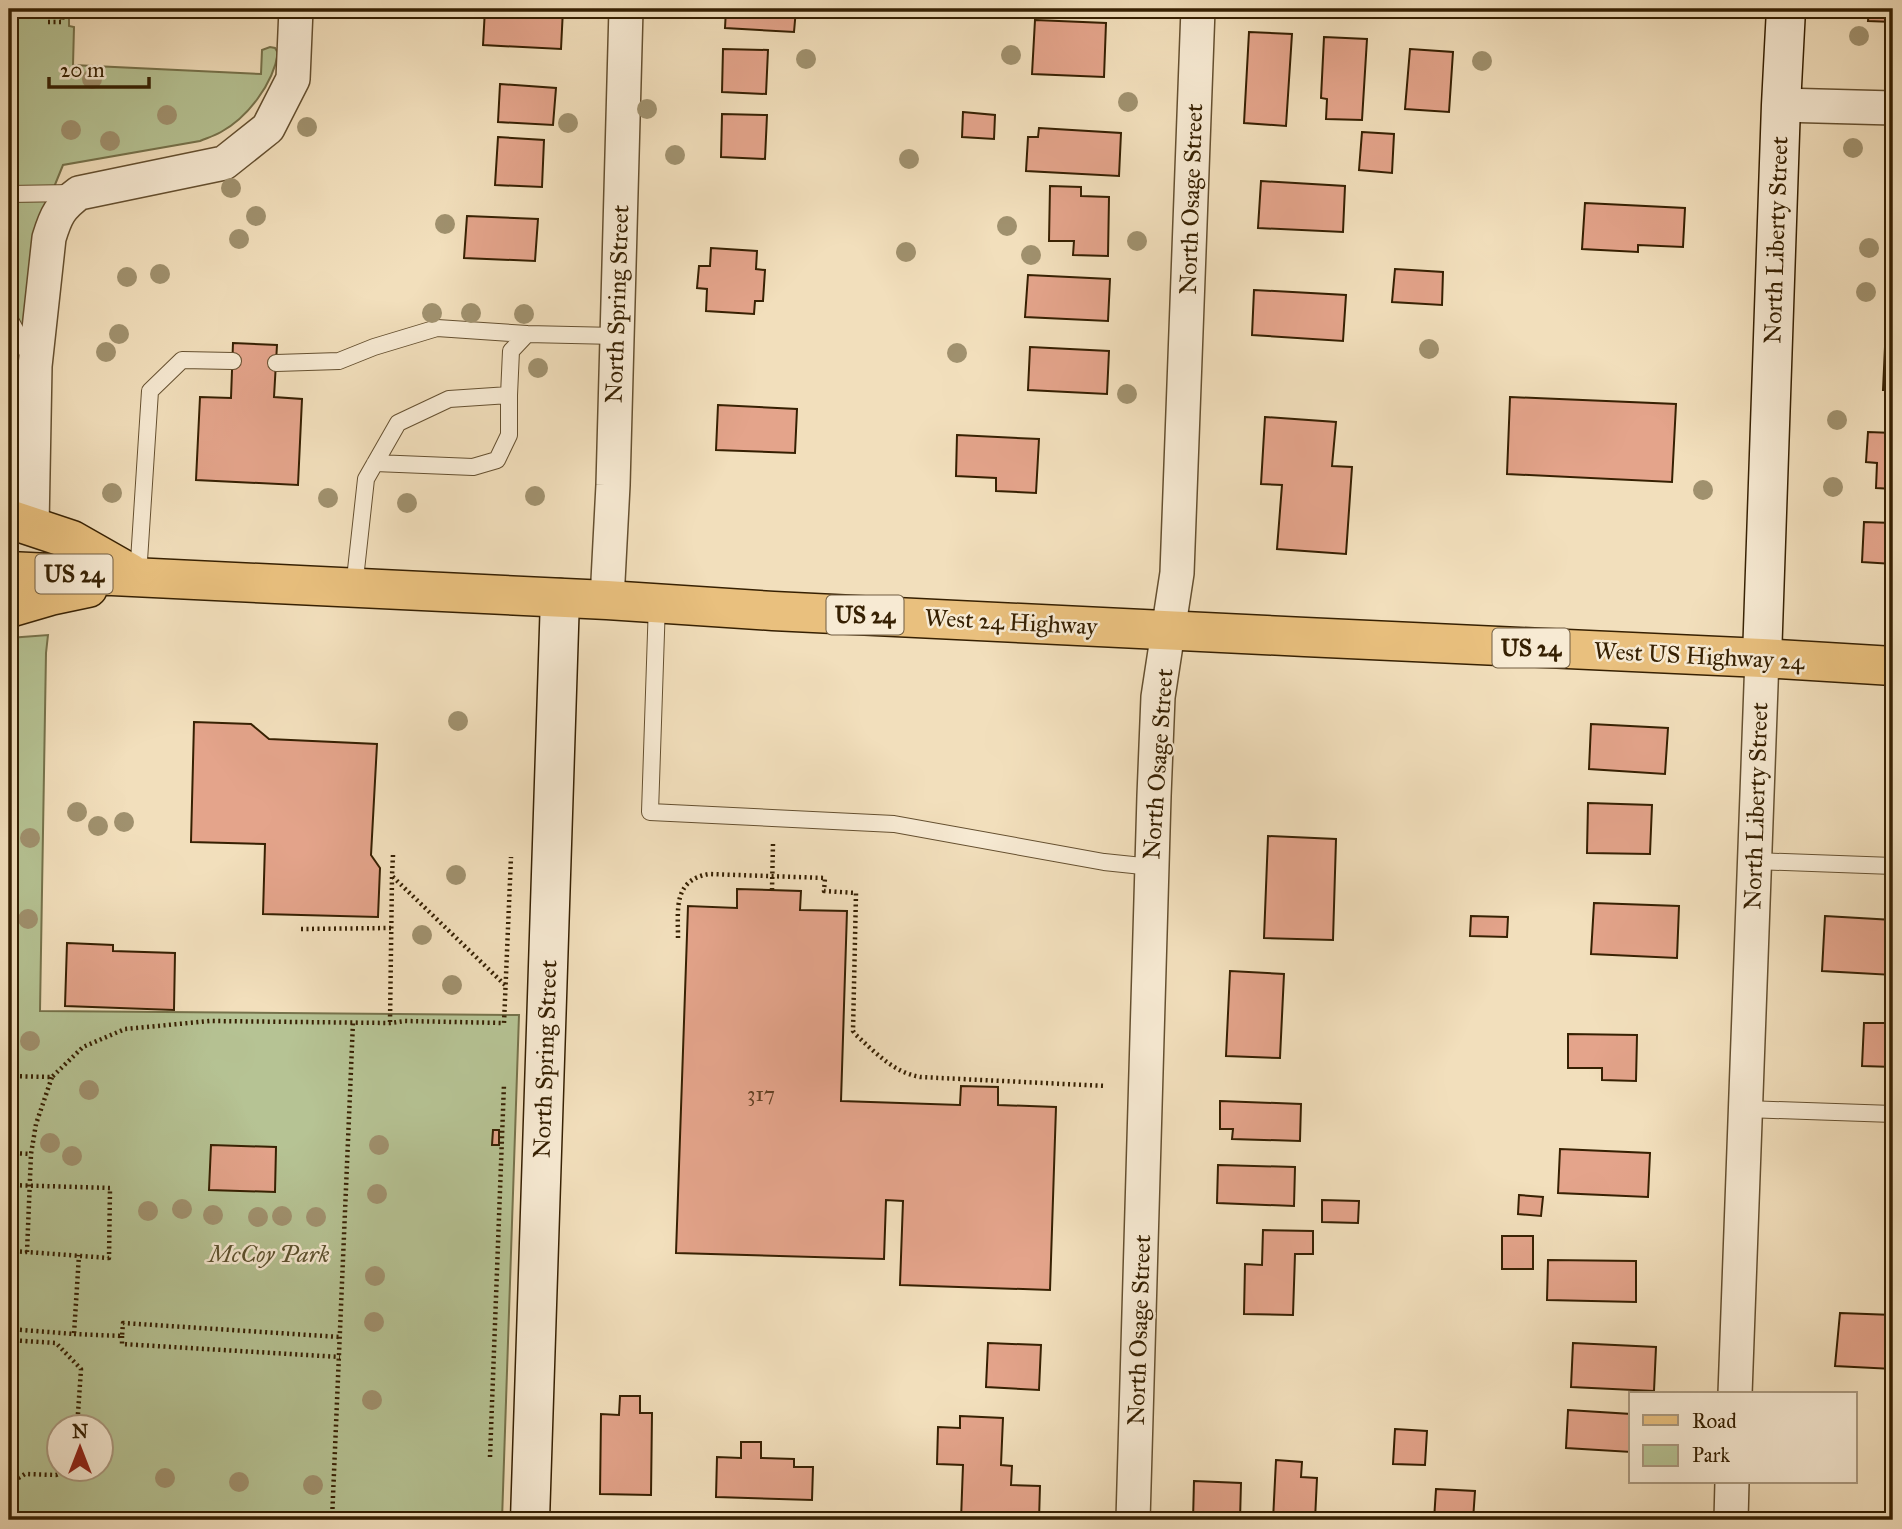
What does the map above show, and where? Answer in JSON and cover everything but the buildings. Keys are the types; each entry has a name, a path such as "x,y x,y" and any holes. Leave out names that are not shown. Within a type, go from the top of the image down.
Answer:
{"main road":[{"path":"20,523 72,540 138,578"},
{"name":"US 24","path":"9,571 560,598"},
{"path":"9,608 50,596 138,578"},
{"name":"West 24 Highway","path":"560,598 773,611 1170,629"},
{"name":"West US Highway 24","path":"1170,629 1893,666"}],"street":[{"path":"20,523 49,238 54,221 65,204 79,193 224,163 268,128 293,79 296,9"},
{"name":"North Spring Street","path":"607,600 613,485 626,9"},
{"name":"North Osage Street","path":"1133,1520 1158,697 1177,573 1198,9"},
{"name":"North Liberty Street","path":"1735,1392 1786,9"},
{"path":"1781,105 1893,108"},
{"name":"North Spring Street","path":"530,1520 560,598"},
{"path":"1731,1520 1732,1484"}],"lane":[{"path":"9,194 79,193"},
{"path":"9,318 35,366"},
{"path":"276,363 340,361 373,347 437,328 617,336"},
{"path":"375,463 473,467 497,460 509,435 511,351 527,334"},
{"path":"138,578 150,391 182,360 233,361"},
{"path":"354,588 366,479 398,423 449,399 509,395"},
{"path":"657,603 650,812 894,824 1104,862 1152,867"},
{"path":"1755,860 1893,866"},
{"path":"1746,1109 1893,1114"}],"path":[{"path":"48,22 62,22 63,9"},
{"path":"772,890 773,843"},
{"path":"390,1023 393,855"},
{"path":"27,1252 31,1154 36,1124 52,1077 83,1047 125,1029 210,1021 504,1023 511,857"},
{"path":"678,938 680,896 692,879 709,874 825,878 824,891 856,893 853,1031 892,1067 920,1077 1106,1086"},
{"path":"392,876 506,986"},
{"path":"301,929 391,928"},
{"path":"332,1520 353,1022"},
{"path":"9,1076 52,1077"},
{"path":"490,1457 504,1084"},
{"path":"9,1153 31,1154"},
{"path":"9,1185 110,1188 109,1258 9,1251"},
{"path":"74,1334 79,1255"},
{"path":"340,1337 123,1323 122,1336 122,1344 340,1357"},
{"path":"9,1329 122,1336"},
{"path":"9,1340 56,1343 80,1369 78,1414"},
{"path":"9,1484 24,1474 46,1475"}],"green space":[{"path":"9,9 69,9 69,26 74,27 73,65 261,74 262,50 270,47 275,48 278,53 271,76 258,99 241,118 218,133 200,141 63,165 41,219 19,483 11,497 9,497"},
{"name":"McCoy Park","path":"48,635 40,1011 519,1015 502,1520 9,1520 9,638"}]}
